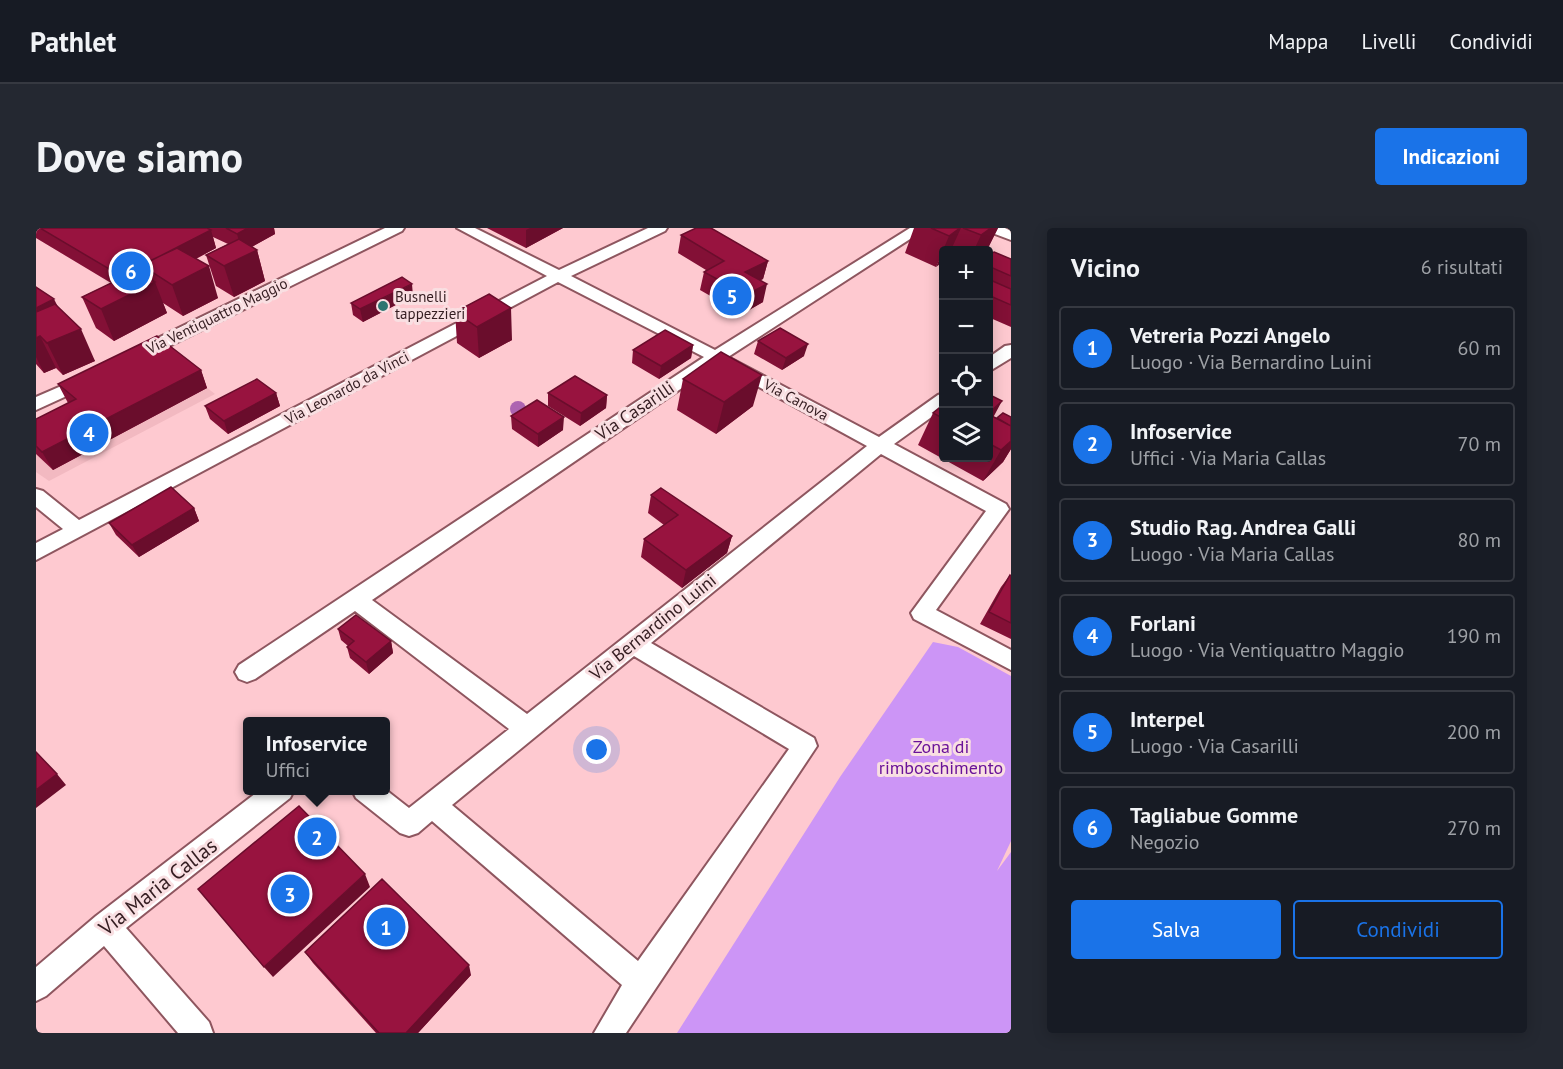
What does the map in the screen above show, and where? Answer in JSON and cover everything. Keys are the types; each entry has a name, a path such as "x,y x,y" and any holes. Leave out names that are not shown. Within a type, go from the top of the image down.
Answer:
{"street":[{"name":"Via Ventiquattro Maggio","path":"121,363 397,228"},
{"name":"Via Canova","path":"464,228 1005,508"},
{"name":"Via Leonardo da Vinci","path":"36,552 559,276 660,228"},
{"name":"Via Casarilli","path":"247,672 716,357 920,228"},
{"path":"992,228 1011,236"},
{"path":"993,364 1011,351"},
{"path":"36,405 100,373"},
{"name":"Via Bernardino Luini","path":"371,795 409,824 880,445 939,403"},
{"path":"36,496 78,530"},
{"path":"1005,508 922,614 1011,661"},
{"path":"355,599 527,728"},
{"path":"609,1033 641,982 805,746 632,643"},
{"name":"Via Maria Callas","path":"36,986 106,926 276,795"},
{"path":"432,805 641,982"},
{"path":"106,926 198,1033"}],"shaded area":[{"path":"165,355 215,394 49,481 36,472 36,418"}],"green space":[{"name":"Zona di rimboschimento","path":"933,642 958,647 1011,676 1011,841 997,871 1011,852 1011,1033 677,1033 840,777"}],"building":[{"path":"40,228 207,228 211,230 121,276"},
{"path":"226,228 248,228 237,234"},
{"path":"696,228 711,228 768,261 745,272 767,284 746,295 704,272 724,261 681,235"},
{"path":"931,228 960,228 949,236"},
{"path":"963,228 991,228 981,235"},
{"path":"239,239 257,250 224,266 206,255"},
{"path":"177,248 209,266 172,285 141,265"},
{"path":"993,253 1011,259 1011,276 993,268"},
{"path":"136,271 155,282 101,309 82,297"},
{"path":"402,277 412,284 360,309 351,303"},
{"path":"993,281 1011,289 1011,305 993,297"},
{"path":"36,287 54,299 36,308"},
{"path":"489,294 511,308 477,327 455,312"},
{"path":"55,304 81,329 47,343 40,336 36,338 36,312"},
{"path":"780,328 808,344 786,358 758,341"},
{"path":"665,330 693,345 661,366 633,350"},
{"path":"157,336 201,370 42,452 36,446 36,419 76,399 58,384"},
{"path":"721,352 762,375 724,402 683,379"},
{"path":"575,376 607,395 581,413 548,393"},
{"path":"257,379 276,393 224,421 205,406"},
{"path":"993,396 1002,401 993,409"},
{"path":"537,400 564,417 538,434 511,416"},
{"path":"939,408 939,416 933,413"},
{"path":"1003,413 1011,417 1011,426 997,418"},
{"path":"993,417 1011,426 1011,441 1001,450 993,446"},
{"path":"171,487 194,508 132,545 109,523"},
{"path":"661,488 732,536 686,570 644,539 678,515 651,495"},
{"path":"1011,576 1011,623 989,612"},
{"path":"356,615 391,641 366,662 347,647 354,641 338,629"},
{"path":"36,752 57,774 36,790"},
{"path":"299,806 365,874 264,967 198,889"},
{"path":"382,879 469,965 406,1033 379,1033 305,952"}],"place":[{"name":"Tagliabue Gomme","path":"131,271"},
{"name":"Interpel","path":"732,296"},
{"name":"Busnelli tappezzieri","path":"383,306"},
{"name":"Forlani","path":"89,433"},
{"name":"Infoservice","path":"317,837"},
{"name":"Studio Rag. Andrea Galli","path":"290,894"},
{"name":"Vetreria Pozzi Angelo","path":"386,927"}]}
